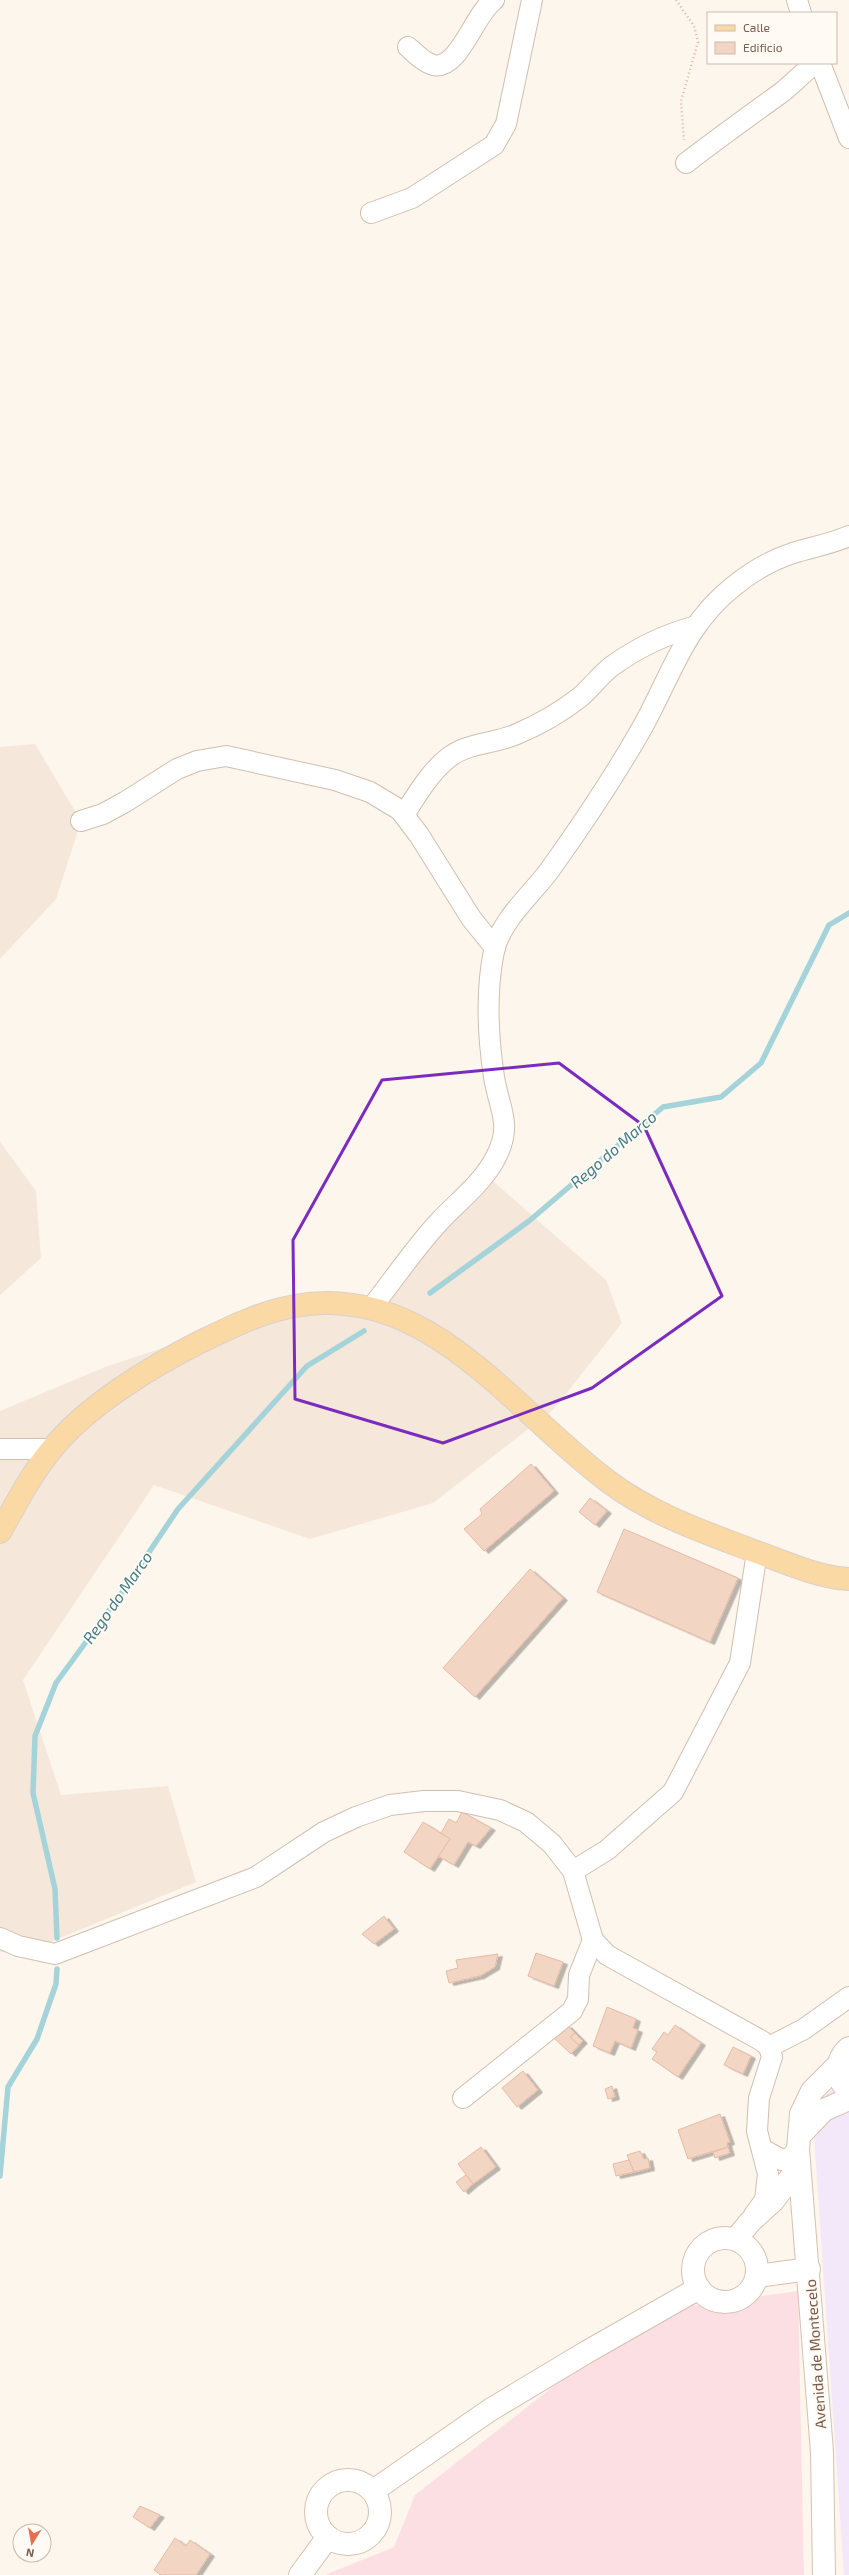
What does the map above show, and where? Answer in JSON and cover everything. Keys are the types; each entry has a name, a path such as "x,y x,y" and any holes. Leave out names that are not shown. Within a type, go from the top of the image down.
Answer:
{"main road":[{"path":"0,1532 52,1449 98,1407 152,1369 242,1321 296,1306 324,1302 372,1307 418,1325 445,1343 608,1481 643,1505 679,1522 757,1552 813,1572 849,1579"}],"street":[{"path":"408,47 425,61 434,65 444,64 455,57 463,47 479,15 494,0"},
{"path":"371,213 412,198 494,145 506,124 532,0"},
{"path":"796,0 801,12"},
{"path":"686,163 739,122 782,92 805,70 814,64"},
{"path":"820,64 849,138"},
{"path":"372,1307 436,1225 485,1174 496,1157 502,1143 504,1114 494,1077 490,1025 490,979 495,948 512,916 548,872 590,811 642,728 693,627 734,586 767,564 790,554 832,544 849,536"},
{"path":"404,815 415,797 448,758 465,748 516,735 554,715 580,697 611,667 632,653 670,633 693,627"},
{"path":"82,821 103,814 126,802 177,769 197,760 226,756 336,780 370,792 400,810 419,835 471,918 495,948"},
{"path":"0,1449 52,1449"},
{"path":"573,1871 607,1850 674,1792 740,1663 757,1552"},
{"path":"0,1938 18,1946 55,1954 256,1877 324,1832 356,1817 390,1805 410,1802 458,1801 500,1810 526,1822 552,1844 573,1871 593,1940 607,1955 762,2041 769,2048 772,2057 757,2109 757,2131 768,2174 765,2200 736,2239"},
{"path":"464,2098 572,2011 578,1999 579,1976 593,1940"},
{"path":"769,2048 804,2029 849,1997"},
{"path":"844,2056 841,2082 849,2090"},
{"name":"Avenida de Montecelo","path":"824,2575 822,2452 799,2150 801,2114 812,2091 844,2056"},
{"path":"750,2222 773,2202 799,2150 824,2110 849,2099"},
{"path":"762,2149 782,2160 790,2158 799,2150"},
{"path":"716,2238 736,2239 744,2243 753,2254 758,2267 757,2276 747,2294 737,2300 716,2301 706,2296 698,2288 692,2269 699,2250 716,2238"},
{"path":"757,2276 809,2269"},
{"path":"373,2491 490,2410 698,2288"},
{"path":"354,2480 373,2491 381,2510 375,2530 368,2538 347,2544 328,2537 316,2519 316,2508 325,2489 338,2481 354,2480"},
{"path":"300,2575 328,2537"}],"path":[{"path":"676,0 694,26 698,42 680,100 686,163"}],"highlighted area":[{"path":"559,1063 644,1126 722,1296 592,1388 443,1443 295,1399 293,1240 382,1080"}],"shaded area":[{"path":"35,744 81,821 56,899 0,959 0,747"},
{"path":"0,1142 36,1191 41,1258 0,1295"},
{"path":"485,1174 606,1280 622,1323 554,1409 433,1503 310,1539 154,1485 23,1680 61,1795 168,1786 196,1882 29,1951 0,1952 0,1411 105,1367 273,1311 372,1307"},
{"path":"849,2068 849,2575 844,2575 812,2107 841,2082"},
{"path":"798,2291 804,2575 325,2575 394,2547 415,2495 578,2367 690,2306"}],"building":[{"path":"531,1464 554,1491 484,1551 464,1529 482,1514 480,1509"},
{"path":"590,1498 607,1511 595,1525 579,1512"},
{"path":"624,1529 738,1578 710,1642 597,1592"},
{"path":"530,1569 563,1598 475,1697 443,1668"},
{"path":"462,1812 491,1828 476,1846 468,1842 454,1865 438,1856 450,1839 441,1833 449,1819 456,1823"},
{"path":"423,1822 450,1839 430,1869 404,1852"},
{"path":"384,1916 394,1929 374,1944 362,1934"},
{"path":"536,1953 563,1962 554,1986 528,1976"},
{"path":"498,1954 495,1967 480,1976 449,1983 446,1971 458,1968 456,1960"},
{"path":"607,2007 636,2019 633,2028 638,2030 631,2048 615,2041 610,2053 593,2046"},
{"path":"567,2025 575,2033 570,2037 579,2045 571,2054 554,2038"},
{"path":"675,2025 701,2043 678,2077 652,2059 657,2052 652,2049 664,2032 668,2035"},
{"path":"575,2033 583,2041 579,2045 570,2037"},
{"path":"733,2047 751,2056 743,2074 724,2065"},
{"path":"523,2071 538,2090 517,2107 502,2088"},
{"path":"612,2086 615,2097 608,2099 605,2089"},
{"path":"720,2114 730,2142 727,2143 728,2147 688,2159 678,2130"},
{"path":"481,2147 496,2167 473,2184 458,2164"},
{"path":"728,2147 730,2153 715,2158 713,2152"},
{"path":"640,2151 644,2159 648,2158 650,2168 634,2172 627,2155"},
{"path":"629,2160 634,2172 616,2176 613,2164"},
{"path":"466,2175 473,2184 464,2192 456,2182"},
{"path":"140,2506 160,2515 150,2528 133,2517"},
{"path":"175,2538 186,2546 190,2540 210,2554 196,2575 161,2575 154,2570"}],"waterway":[{"name":"Rego do Marco","path":"430,1293 529,1221 663,1107 721,1097 761,1063 829,925 849,913"},
{"name":"Rego do Marco","path":"57,1938 55,1889 33,1793 35,1736 56,1683 121,1594 178,1509 307,1366 364,1331"},
{"name":"Rego do Marco","path":"0,2176 8,2087 37,2039 56,1984 57,1969"}]}
